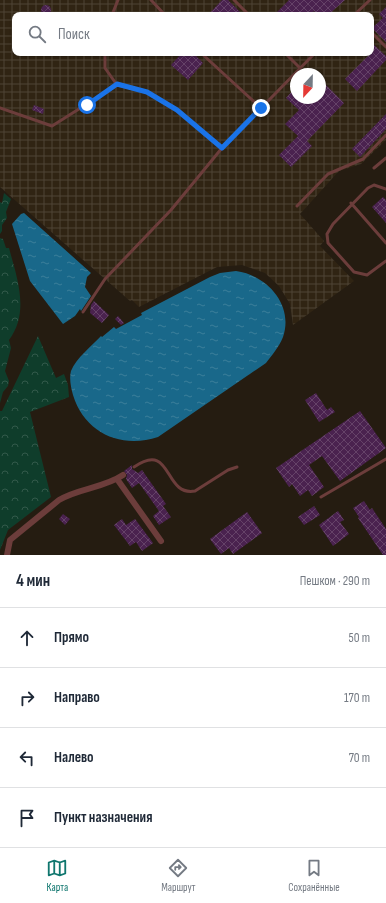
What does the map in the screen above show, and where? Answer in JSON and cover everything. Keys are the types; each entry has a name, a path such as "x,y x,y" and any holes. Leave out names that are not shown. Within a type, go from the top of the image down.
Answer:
{"street":[{"path":"7,555 10,540 59,500 67,495 89,490 117,479 123,475"},
{"path":"117,479 161,541"}],"lane":[{"path":"113,12 117,0"},
{"path":"152,0 162,12"},
{"path":"234,0 246,12"},
{"path":"357,12 369,0"},
{"path":"374,35 386,47"},
{"path":"105,56 105,68 117,84 147,92 177,110 222,148"},
{"path":"204,56 261,108"},
{"path":"288,56 300,68 312,56"},
{"path":"83,312 105,279 171,210 222,148 290,78"},
{"path":"0,108 52,126 117,84"},
{"path":"297,206 328,174 363,159 386,135"},
{"path":"374,168 386,158"},
{"path":"386,189 374,185 368,188 333,224 327,234 328,243 354,272 367,275 386,261"},
{"path":"352,203 386,243"},
{"path":"134,468 149,459 155,459 161,463 180,488 190,492 196,491 228,470 237,467"},
{"path":"321,497 386,459"}],"shaded area":[{"path":"0,0 386,0 386,140 361,164 339,171 300,214 324,241 320,246 354,281 293,325 290,304 279,286 265,273 242,265 217,267 139,307 132,300 130,301 0,187"}],"green space":[{"path":"4,193 11,199 6,212 7,218 2,225 2,231 0,234 0,202 2,203"},
{"path":"0,238 3,239 6,248 9,248 18,283 20,306 19,318 9,340 11,348 5,371 9,381 8,386 3,392 0,403"},
{"path":"38,336 56,378 64,374 68,385 69,397 30,412 51,497 8,530 0,550 0,411 2,411"}],"water":[{"path":"24,213 91,273 87,277 85,287 91,296 81,311 80,309 75,316 63,324 30,281 12,224 21,214"},
{"path":"236,271 258,278 267,285 281,303 285,314 283,337 266,363 158,437 131,441 118,439 106,435 86,420 73,395 70,380 70,374 73,366 84,352 101,336 102,337 114,327 116,329 142,315 141,313 210,277 220,273"}],"building":[{"path":"222,0 228,0 240,12 211,12"},
{"path":"289,0 345,0 331,12 277,12"},
{"path":"44,5 48,5 51,8 51,12 41,12 41,8"},
{"path":"386,7 386,42 374,30 374,26 383,18 379,14"},
{"path":"374,45 386,56 386,60 357,91 345,79 368,56 374,56"},
{"path":"179,56 196,56 203,63 188,80 171,65"},
{"path":"326,85 344,103 307,141 312,146 291,167 279,155 298,136 285,124 299,110 292,104 326,104"},
{"path":"290,94 290,102 286,98"},
{"path":"34,105 44,109 43,114 32,110"},
{"path":"386,114 386,129 360,157 352,149"},
{"path":"383,197 386,200 386,223 372,207"},
{"path":"94,301 109,315 102,323 90,313 91,305"},
{"path":"118,316 124,323 121,325 115,319"},
{"path":"316,393 327,410 331,407 335,412 319,422 305,400"},
{"path":"360,411 386,448 340,481 322,456 309,465 324,487 312,496 308,490 300,496 292,484 289,487 276,468"},
{"path":"132,465 132,469 138,473 142,470 166,504 163,506 171,517 159,525 153,516 159,511 139,483 132,488 126,479 127,475 124,471"},
{"path":"364,501 370,510 372,508 386,529 386,555 383,555 353,508"},
{"path":"314,506 320,515 304,525 298,517"},
{"path":"338,511 344,520 340,522 349,534 333,546 319,525"},
{"path":"247,512 262,533 233,554 229,548 221,554 210,539"},
{"path":"63,514 70,519 65,525 59,519"},
{"path":"122,519 126,525 135,519 153,543 142,551 136,542 130,546 114,525"}],"route":[{"path":"87,105 117,84 147,92 177,110 222,148 261,108"}]}
